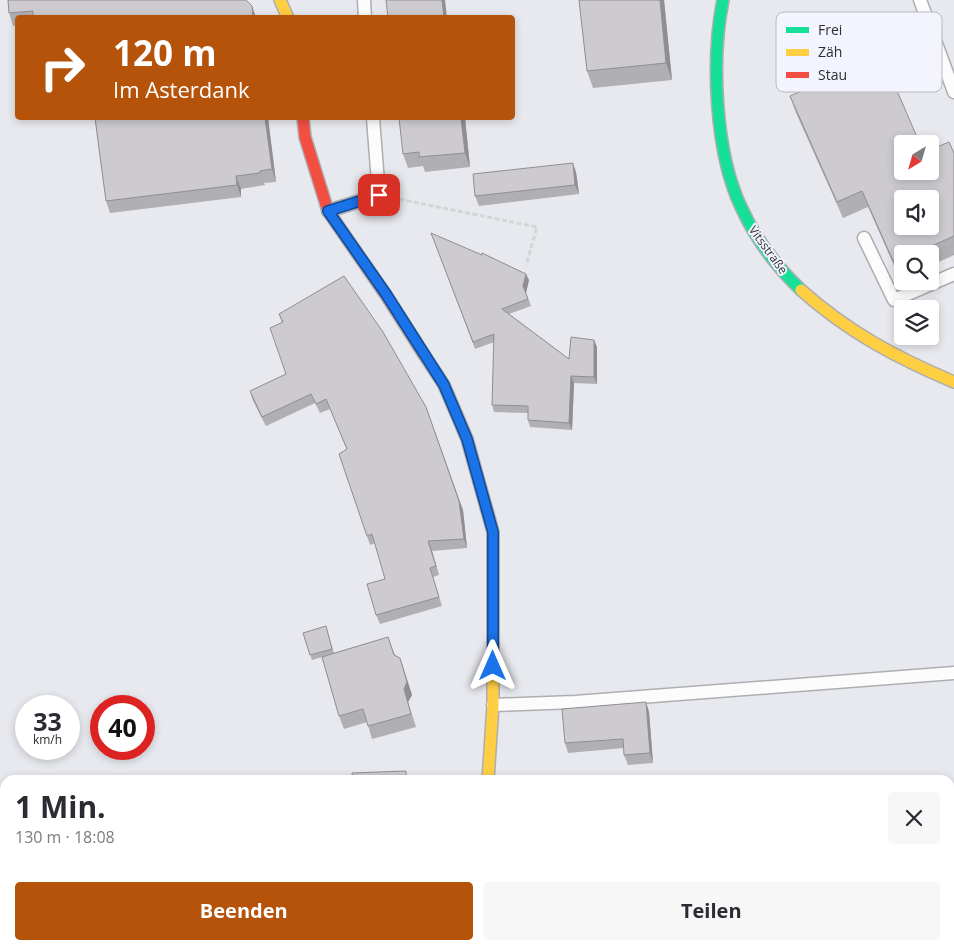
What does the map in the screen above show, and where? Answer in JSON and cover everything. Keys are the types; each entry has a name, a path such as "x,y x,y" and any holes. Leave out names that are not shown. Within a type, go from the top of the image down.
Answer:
{"street":[{"path":"280,0 287,15"},
{"name":"Vitsstraße","path":"724,0 717,50 718,101 723,142 732,186 749,225 769,254 800,290 839,323 882,349 954,382"},
{"path":"303,120 305,137 328,211 386,294 444,385 467,439 493,532 493,704 488,775"}],"lane":[{"path":"364,0 365,15"},
{"path":"920,0 924,12"},
{"path":"942,60 954,92"},
{"path":"328,211 379,195 373,120"},
{"path":"864,238 894,300 954,274"},
{"path":"493,704 575,702 954,673"}],"path":[{"path":"379,195 537,227 526,265"}],"building":[{"path":"8,0 246,0 252,6 253,15 33,15 33,11 9,13"},
{"path":"386,0 442,0 444,15 388,15"},
{"path":"579,0 660,0 666,63 587,71"},
{"path":"799,92 898,92 916,135 894,135 894,180 939,180 939,146 949,142 954,153 954,236 934,245 894,245 894,263 862,191 837,202 790,96"},
{"path":"95,120 265,120 272,169 260,171 260,173 236,176 237,185 106,201"},
{"path":"399,120 461,120 465,153 419,157 419,152 403,154"},
{"path":"573,163 575,185 475,196 473,174"},
{"path":"431,233 482,255 482,253 526,274 523,286 528,299 502,309 569,359 571,337 594,340 594,377 571,376 569,423 528,420 528,406 492,405 494,334 473,342"},
{"path":"344,276 383,332 426,407 459,501 464,539 428,541 436,566 430,568 439,597 376,615 367,584 385,579 372,534 367,536 339,454 347,449 326,399 316,404 311,394 262,417 250,391 286,374 270,328 283,322 279,314"},
{"path":"326,626 332,649 310,655 303,633"},
{"path":"388,637 394,655 400,658 407,682 404,689 411,714 368,726 363,709 339,716 322,657"},
{"path":"646,702 650,753 624,755 623,739 565,743 562,709"},
{"path":"406,771 406,775 352,775 352,773"}],"traffic: fast":[{"path":"723,0 717,50 718,105 721,133 732,185 741,207 760,241 783,272 801,290"}],"traffic: slow":[{"path":"280,0 287,15"},
{"path":"801,290 837,319 874,343 954,382"},
{"path":"423,353 444,385 467,439 493,532 493,705 488,775"}],"traffic: jam":[{"path":"303,120 305,137 328,211 423,353"}],"route":[{"path":"379,195 328,211 386,294 444,385 467,439 493,532 493,666"}]}
